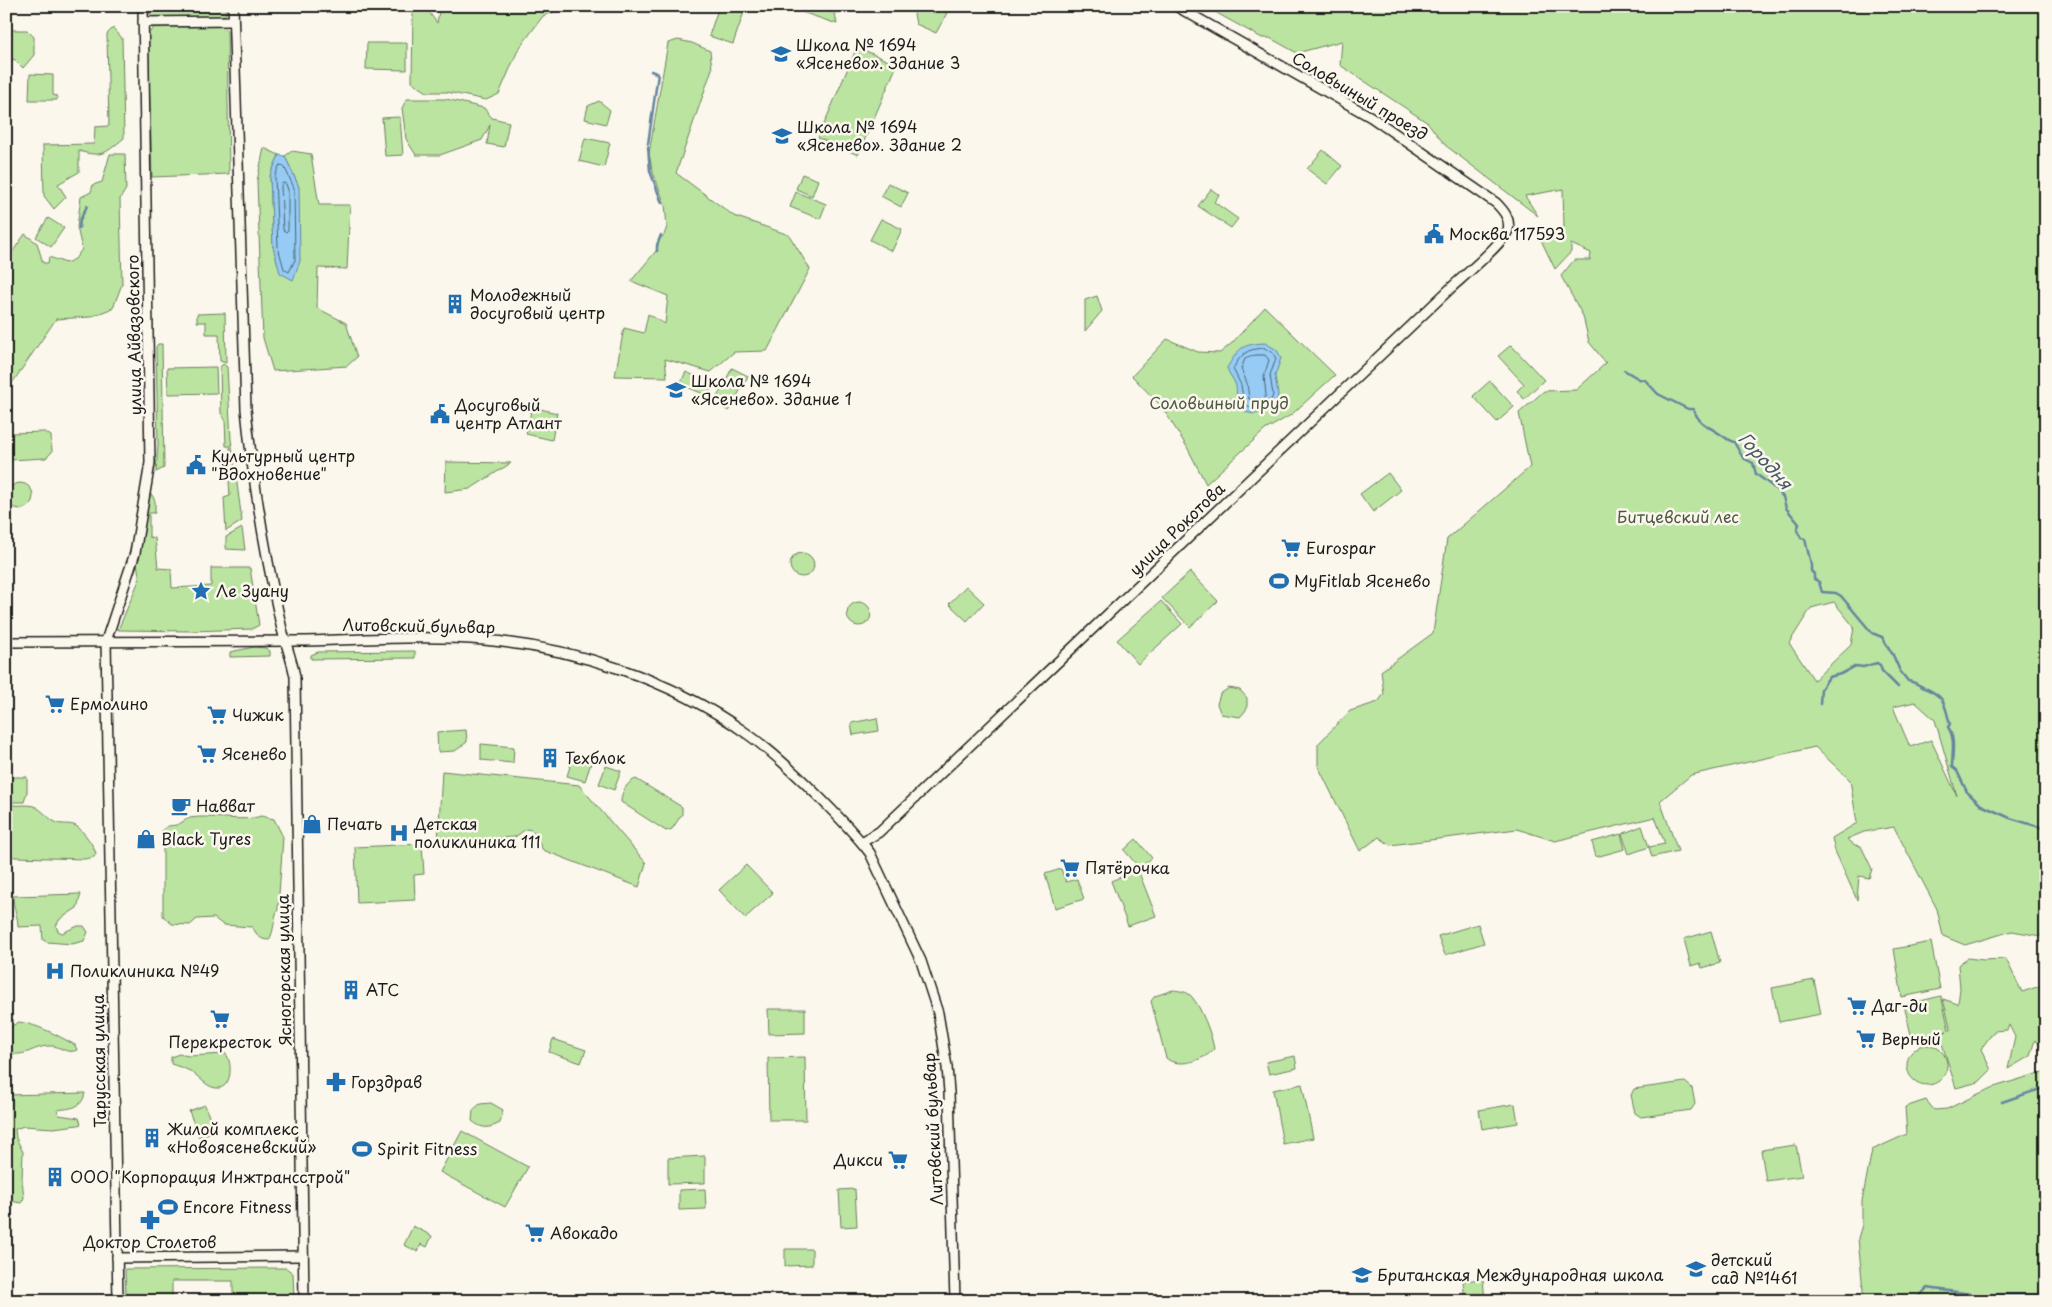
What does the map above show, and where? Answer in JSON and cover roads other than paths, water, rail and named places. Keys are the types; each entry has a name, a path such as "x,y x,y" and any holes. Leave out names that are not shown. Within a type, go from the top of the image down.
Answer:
{"main road":[{"name":"улица Айвазовского","path":"106,642 134,553 150,463 143,6"},
{"path":"233,6 246,409 255,492 286,641"},
{"name":"Соловьиный проезд","path":"1176,6 1386,126 1496,203 1504,212 1508,221 1508,231"},
{"path":"143,22 233,21"},
{"name":"улица Рокотова","path":"862,842 879,832 979,738 1496,245 1508,231"},
{"name":"Литовский бульвар","path":"6,642 286,641 425,638 483,640 532,647 611,666 661,686 703,706 745,732 781,760 862,842 870,853 921,961 938,1013 947,1067 955,1301"},
{"name":"Ясногорская улица","path":"286,641 295,677 304,1301"},
{"name":"Тарусская улица","path":"106,642 118,1301"},
{"path":"117,1258 303,1256"}],"water":[{"path":"279,155 285,156 299,187 300,261 293,280 280,273 273,247 270,176"},
{"path":"1265,343 1277,350 1281,358 1275,376 1278,395 1275,408 1256,414 1246,412 1239,405 1236,386 1227,368 1234,356 1245,346"}],"waterway":[{"path":"648,144 658,74 651,71"},
{"path":"648,147 650,171 662,203"},
{"path":"79,228 80,220 87,206"},
{"path":"657,251 661,235"},
{"name":"Городня","path":"1624,370 1639,379 1645,380 1658,394 1688,409 1693,409 1698,419 1704,424 1734,442 1743,458 1753,463 1756,474 1776,489 1783,497 1786,508 1799,524 1797,530 1801,538 1805,539 1811,571 1814,574 1814,579 1819,582 1822,592 1836,593 1841,596 1872,633 1882,637 1900,671 1908,681 1933,692 1943,702 1953,742 1952,767 1957,771 1967,792 1981,805 2010,818 2046,829"},
{"path":"1820,704 1821,689 1829,677 1841,674 1856,666 1863,667 1877,663 1882,671 1898,687"},
{"path":"2002,1102 2046,1087"},
{"path":"1915,1301 1927,1288 1979,1295 2046,1295"}],"place":[{"name":"Школа № 1694 «Ясенево». Здание 3","path":"781,54"},
{"name":"Школа № 1694 «Ясенево». Здание 2","path":"782,136"},
{"name":"Москва 117593","path":"1434,234"},
{"name":"Молодежный досуговый центр","path":"455,304"},
{"name":"Школа № 1694 «Ясенево». Здание 1","path":"676,390"},
{"name":"Досуговый центр Атлант","path":"440,414"},
{"name":"Культурный центр \"Вдохновение\"","path":"196,465"},
{"name":"Eurospar","path":"1291,548"},
{"name":"MyFitlab Ясенево","path":"1279,581"},
{"name":"Ле Зуану","path":"201,591"},
{"name":"Ермолино","path":"55,704"},
{"name":"Чижик","path":"217,715"},
{"name":"Ясенево","path":"207,754"},
{"name":"Техблок","path":"550,758"},
{"name":"Навват","path":"181,806"},
{"name":"Печать","path":"312,824"},
{"name":"Детская поликлиника 111","path":"399,833"},
{"name":"Black Tyres","path":"146,839"},
{"name":"Пятёрочка","path":"1070,868"},
{"name":"Поликлиника №49","path":"55,971"},
{"name":"АТС","path":"351,990"},
{"name":"Даг-ди","path":"1857,1006"},
{"name":"Перекресток","path":"220,1019"},
{"name":"Верный","path":"1866,1039"},
{"name":"Горздрав","path":"336,1082"},
{"name":"Жилой комплекс «Новоясеневский»","path":"152,1138"},
{"name":"Spirit Fitness","path":"362,1149"},
{"name":"Дикси","path":"898,1160"},
{"name":"ООО \"Корпорация Инжтрансстрой\"","path":"55,1177"},
{"name":"Encore Fitness","path":"168,1207"},
{"name":"Доктор Столетов","path":"150,1220"},
{"name":"Авокадо","path":"535,1233"},
{"name":"детский сад №1461","path":"1696,1269"},
{"name":"Британская Международная школа","path":"1362,1275"}],"park label":[{"name":"Соловьиный пруд","path":"1219,403"},
{"name":"Битцевский лес","path":"1678,517"}]}
